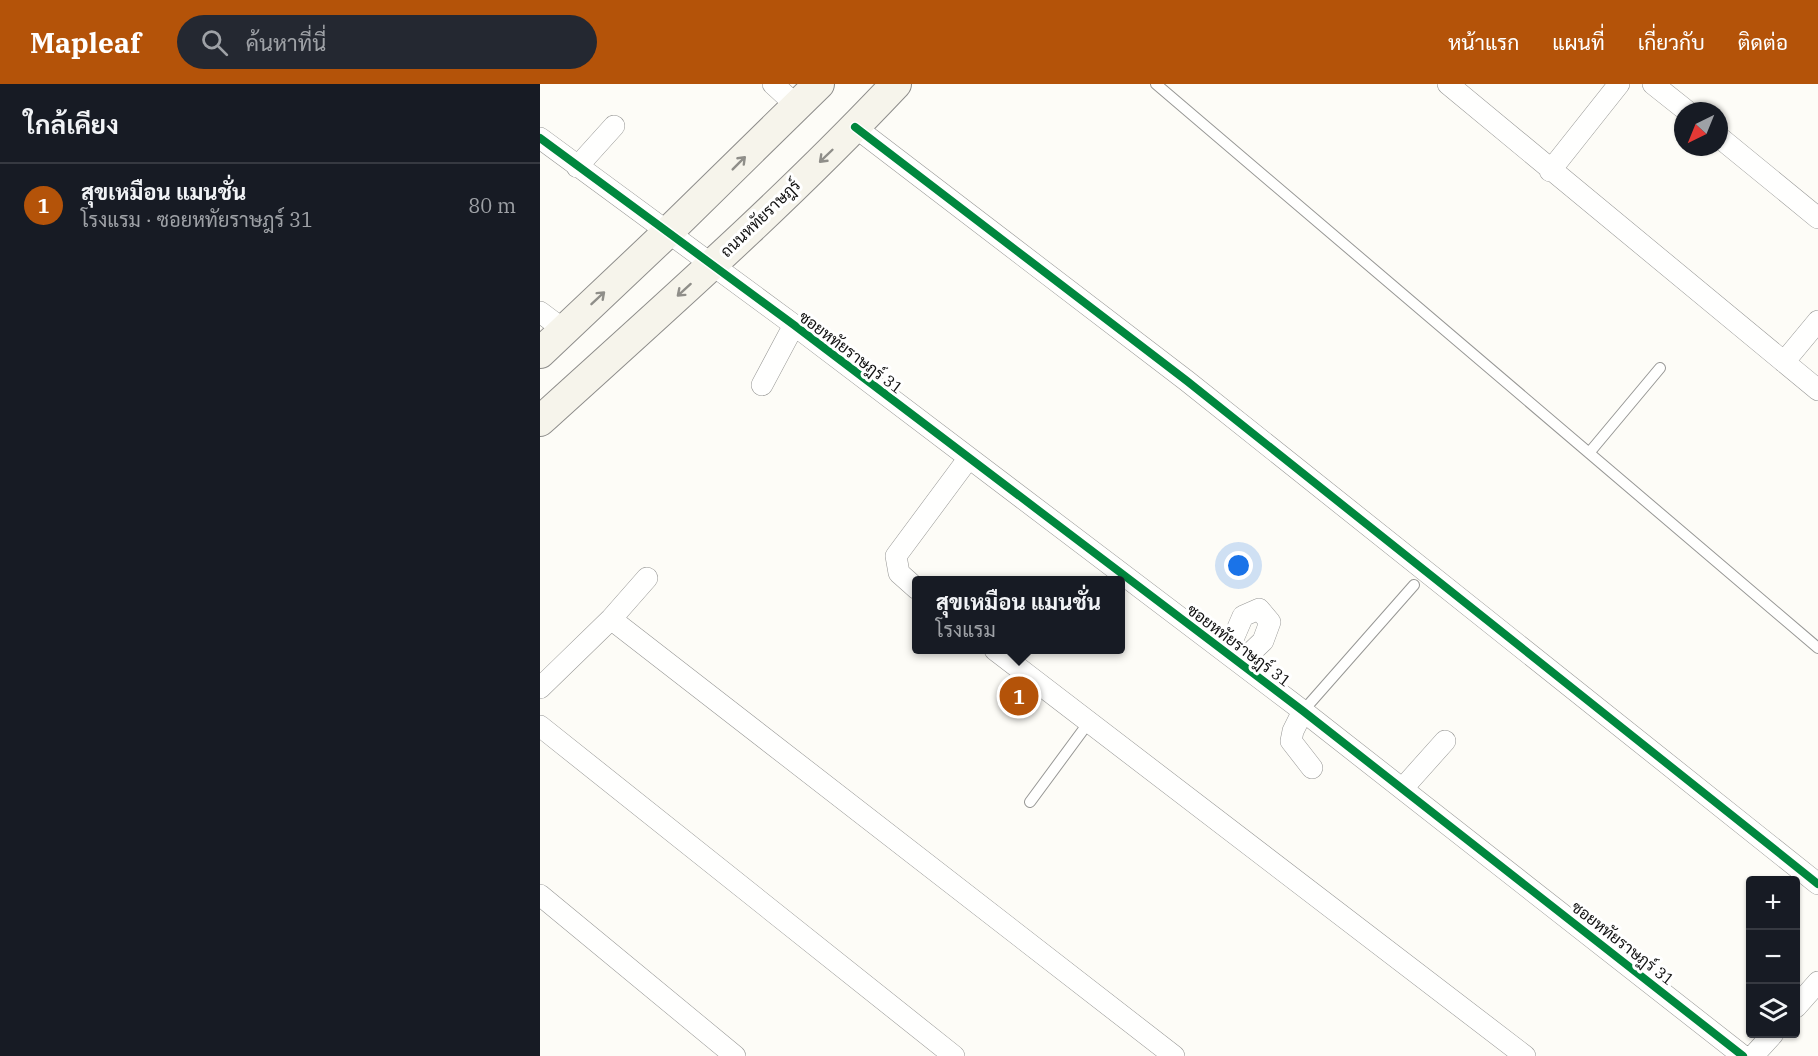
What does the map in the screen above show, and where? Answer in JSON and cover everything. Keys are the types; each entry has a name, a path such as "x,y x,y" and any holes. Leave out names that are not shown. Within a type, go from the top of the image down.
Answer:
{"main road":[{"path":"540,353 819,84"},
{"name":"ถนนหทัยราษฎร์","path":"540,421 712,265 855,127 896,84"}],"street":[{"path":"773,84 797,106"},
{"path":"1448,84 1550,171 1818,390"},
{"path":"1550,171 1619,84"},
{"path":"1653,84 1676,102"},
{"path":"577,167 614,126"},
{"path":"855,127 1205,396 1818,884"},
{"name":"ซอยหทัยราษฎร์ 31","path":"540,138 794,325 1124,576"},
{"path":"1728,144 1818,218"},
{"path":"540,312 564,330"},
{"path":"1784,362 1818,321"},
{"path":"762,385 794,325"},
{"path":"912,585 899,573 896,556 968,459"},
{"name":"ซอยหทัยราษฎร์ 31","path":"1125,576 1403,788 1743,1056"},
{"path":"540,688 611,619 647,578"},
{"path":"611,619 1174,1056"},
{"path":"1000,654 1525,1056"},
{"path":"1303,711 1293,730 1291,741 1312,768"},
{"path":"540,726 954,1056"},
{"path":"1403,788 1445,741"},
{"path":"540,895 735,1056"},
{"path":"1800,1002 1818,982"},
{"path":"1753,1056 1769,1038"}],"lane":[{"path":"1156,84 1818,648"},
{"path":"1590,453 1660,368"},
{"path":"1303,711 1414,585"},
{"path":"1030,802 1089,722"}],"cycle path":[{"path":"855,127 1187,381 1818,884"},
{"path":"540,138 794,325 1125,576"},
{"path":"1125,576 1303,711 1743,1056"}],"place":[{"name":"สุขเหมือน แมนชั่น","path":"1019,696"}]}
